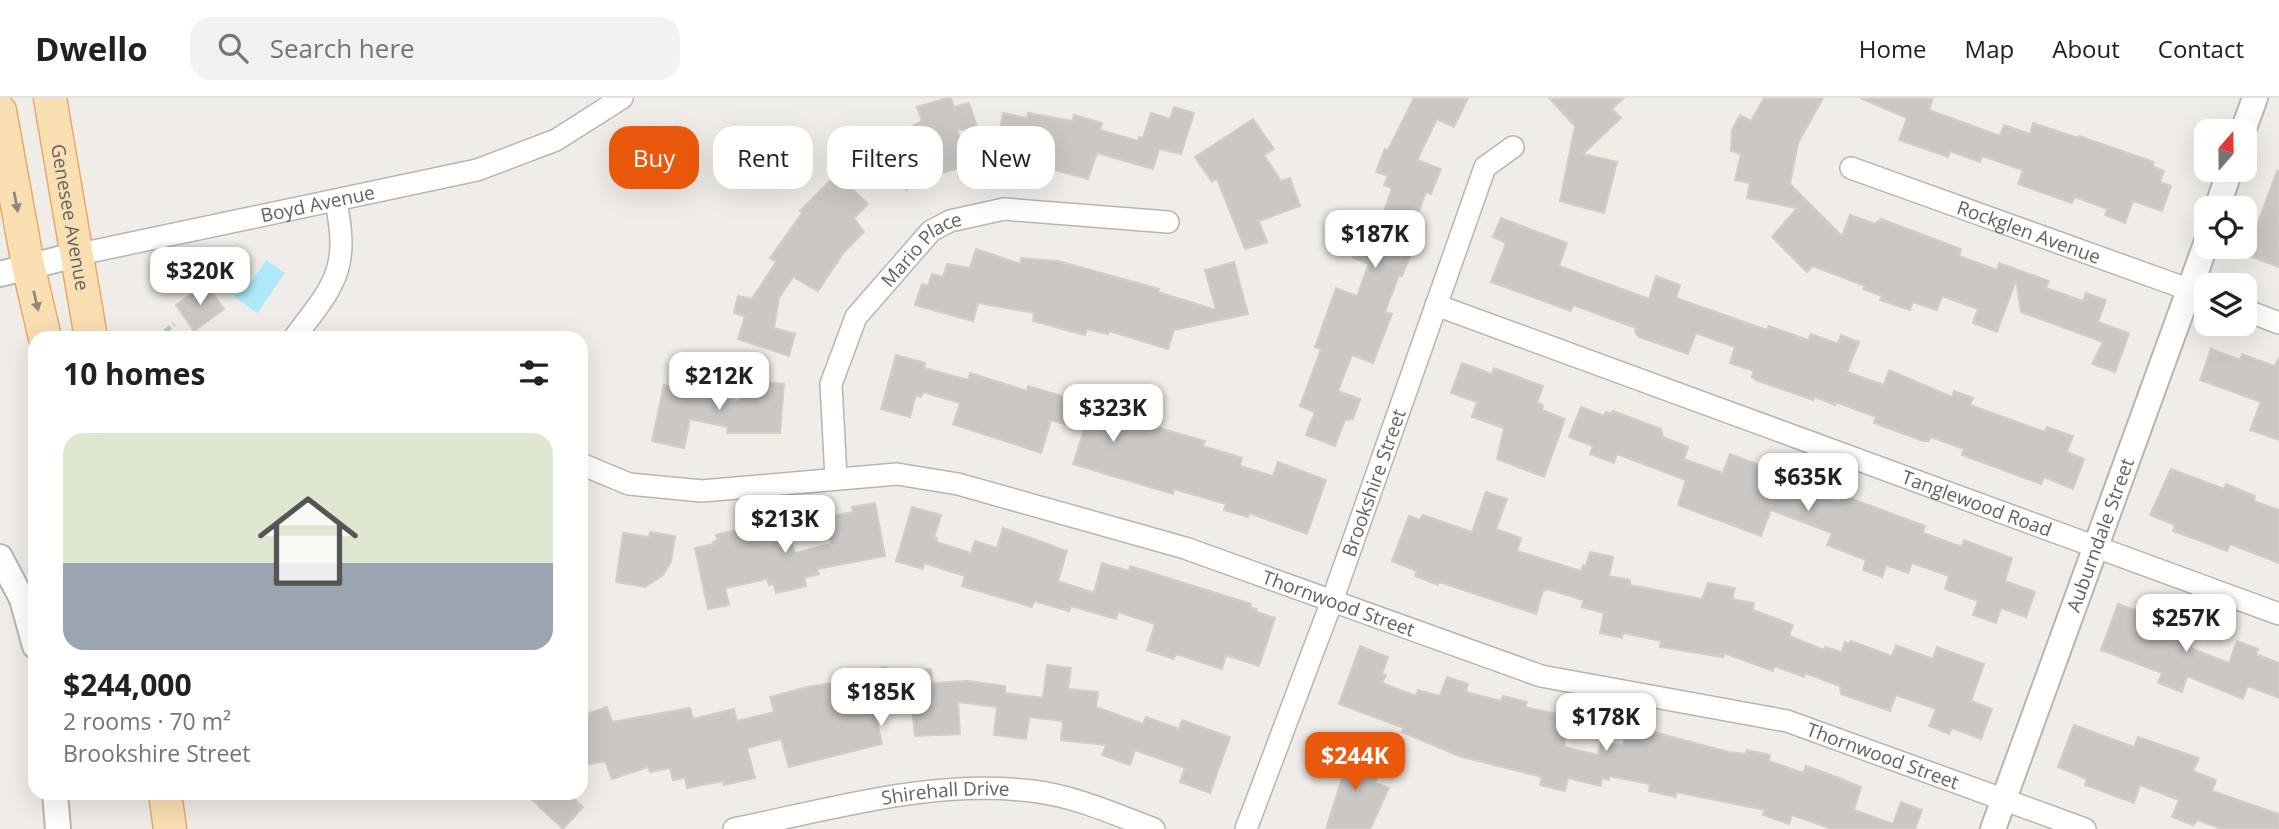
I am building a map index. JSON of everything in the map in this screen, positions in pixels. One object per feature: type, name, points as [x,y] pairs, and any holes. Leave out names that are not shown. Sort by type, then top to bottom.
[{"type":"main road","name":"Genesee Avenue","points":[[50,98],[90,331]]},
{"type":"main road","points":[[0,111],[14,270],[42,331]]},
{"type":"main road","points":[[166,800],[170,829]]},
{"type":"street","name":"Boyd Avenue","points":[[14,270],[477,170],[556,140],[622,98]]},
{"type":"street","points":[[2247,119],[2255,98]]},
{"type":"street","name":"Brookshire Street","points":[[1246,829],[1332,601],[1485,167],[1513,147]]},
{"type":"street","name":"Rockglen Avenue","points":[[1851,167],[2194,292]]},
{"type":"street","points":[[299,331],[334,284],[343,238],[336,202]]},
{"type":"street","name":"Mario Place","points":[[836,478],[831,384],[856,317],[931,231],[950,221],[1004,209],[1168,222]]},
{"type":"street","name":"Auburndale Street","points":[[1993,829],[2096,547],[2194,303]]},
{"type":"street","name":"Tanglewood Road","points":[[1436,305],[2279,614]]},
{"type":"street","points":[[2257,315],[2279,323]]},
{"type":"street","name":"Thornwood Street","points":[[588,467],[629,484],[702,491],[897,474],[958,484],[1185,548],[1541,676],[1787,721],[2085,829]]},
{"type":"street","points":[[0,557],[22,599],[28,621]]},
{"type":"street","name":"Shirehall Drive","points":[[734,829],[889,797],[980,787],[1034,791],[1084,802],[1154,829]]},
{"type":"street","points":[[56,800],[58,829]]},
{"type":"path","points":[[166,331],[174,324]]},
{"type":"water","points":[[266,260],[285,273],[257,313],[234,297],[241,286],[246,289]]},
{"type":"building","points":[[947,98],[951,98],[954,107],[969,103],[977,126],[957,126],[957,168],[943,173],[943,126],[913,126],[922,121],[917,107]]},
{"type":"building","points":[[1414,98],[1468,98],[1454,127],[1437,119],[1417,160],[1441,169],[1431,194],[1426,192],[1404,253],[1410,256],[1402,276],[1399,275],[1385,312],[1392,314],[1373,363],[1352,355],[1338,391],[1360,399],[1353,419],[1345,420],[1335,446],[1306,435],[1315,412],[1300,406],[1321,349],[1315,347],[1336,288],[1357,296],[1369,264],[1353,258],[1362,235],[1374,240],[1392,188],[1384,185],[1388,176],[1376,172],[1385,149],[1388,150]]},
{"type":"building","points":[[1549,98],[1624,98],[1612,109],[1621,118],[1583,154],[1617,162],[1604,213],[1560,201],[1575,126]]},
{"type":"building","points":[[1764,98],[1823,98],[1798,143],[1790,184],[1842,236],[1850,215],[1875,224],[1881,219],[1961,249],[1959,256],[1997,270],[1999,263],[2049,281],[2046,288],[2083,301],[2086,293],[2106,300],[2098,322],[2129,333],[2115,372],[2092,364],[2103,342],[2021,312],[2016,280],[1997,332],[1973,323],[1978,309],[1942,296],[1937,310],[1913,302],[1910,310],[1880,300],[1882,296],[1863,289],[1865,286],[1813,266],[1807,272],[1772,237],[1797,208],[1747,198],[1750,183],[1735,180],[1741,154],[1731,151],[1732,130],[1740,115],[1751,121]]},
{"type":"building","points":[[1860,98],[1933,98],[1929,110],[2000,136],[2004,125],[2030,134],[2033,123],[2078,138],[2079,136],[2154,162],[2152,166],[2164,171],[2160,182],[2171,186],[2162,211],[2133,201],[2125,223],[2105,215],[2107,209],[2075,197],[2072,203],[2018,184],[2023,170],[1982,156],[1980,162],[1950,151],[1948,157],[1899,140],[1907,118]]},
{"type":"building","points":[[1174,107],[1194,113],[1181,154],[1159,149],[1153,169],[1097,153],[1088,179],[1055,170],[1055,126],[1001,126],[1003,113],[1027,118],[1028,113],[1073,121],[1074,115],[1102,123],[1100,130],[1138,141],[1139,137],[1143,138],[1151,113],[1170,119]]},
{"type":"building","points":[[1253,119],[1274,149],[1264,155],[1281,181],[1290,178],[1300,206],[1259,221],[1267,242],[1245,249],[1217,179],[1212,182],[1195,157]]},
{"type":"building","points":[[2279,171],[2279,267],[2257,259],[2257,225]]},
{"type":"building","points":[[827,184],[827,189],[852,189],[868,204],[854,218],[864,232],[844,252],[818,291],[793,277],[779,298],[774,328],[795,334],[789,356],[738,339],[745,316],[734,313],[738,296],[752,299],[776,262],[770,258],[802,213],[800,211]]},
{"type":"building","points":[[1501,218],[1567,243],[1559,266],[1649,299],[1656,276],[1680,285],[1676,298],[1767,330],[1769,326],[1808,340],[1811,334],[1838,344],[1841,335],[1859,342],[1847,372],[1884,385],[1889,370],[1952,397],[1954,391],[1973,398],[1970,405],[2045,432],[2047,427],[2073,436],[2067,452],[2084,459],[2073,489],[2044,477],[2041,484],[1962,455],[1964,449],[1931,437],[1929,441],[1923,441],[1874,423],[1876,417],[1836,402],[1835,405],[1815,397],[1813,400],[1756,380],[1752,377],[1754,371],[1730,363],[1735,347],[1696,333],[1688,354],[1639,337],[1635,332],[1636,328],[1573,305],[1571,311],[1491,282],[1506,243],[1493,237]]},
{"type":"building","points":[[976,249],[1021,264],[1021,258],[1058,261],[1159,289],[1158,292],[1216,310],[1205,270],[1234,262],[1248,314],[1174,330],[1168,349],[1109,331],[1108,334],[1087,329],[1085,335],[1033,321],[1034,313],[978,303],[973,321],[915,305],[922,284],[928,286],[932,274],[943,277],[947,264],[970,268]]},
{"type":"building","points":[[206,284],[224,309],[194,331],[176,305]]},
{"type":"building","points":[[2211,349],[2240,360],[2242,354],[2274,366],[2279,358],[2279,440],[2250,430],[2261,402],[2200,380]]},
{"type":"building","points":[[896,355],[925,363],[924,368],[968,380],[970,373],[1027,391],[1028,386],[1078,401],[1076,408],[1116,420],[1119,414],[1129,417],[1145,407],[1141,423],[1205,441],[1203,446],[1242,458],[1240,466],[1273,476],[1278,462],[1326,480],[1307,534],[1249,513],[1248,517],[1224,510],[1226,504],[1174,489],[1173,494],[1073,464],[1084,430],[1051,420],[1041,453],[953,424],[960,403],[923,392],[921,397],[916,395],[910,417],[881,409]]},
{"type":"building","points":[[1462,363],[1492,374],[1494,368],[1543,386],[1537,403],[1543,405],[1542,410],[1565,419],[1544,477],[1497,459],[1504,428],[1472,417],[1477,402],[1451,393]]},
{"type":"building","points":[[742,380],[784,384],[780,433],[727,433],[728,427],[690,419],[684,448],[652,441],[664,385],[740,402]]},
{"type":"building","points":[[1581,407],[1604,416],[1606,412],[1611,414],[1613,411],[1661,429],[1663,437],[1688,447],[1684,459],[1723,473],[1730,454],[1783,474],[1781,480],[1806,490],[1839,502],[1841,498],[1847,497],[1925,526],[1923,533],[1962,547],[1964,540],[2012,558],[2005,581],[2035,592],[2026,617],[2001,608],[1996,623],[1973,615],[1978,601],[1945,589],[1949,576],[1912,563],[1908,573],[1886,565],[1882,577],[1863,570],[1866,560],[1827,545],[1832,533],[1771,510],[1761,536],[1678,505],[1686,480],[1617,454],[1614,463],[1590,454],[1593,446],[1569,437]]},
{"type":"building","points":[[2171,469],[2224,489],[2226,484],[2255,496],[2254,501],[2279,510],[2279,563],[2230,544],[2227,551],[2173,531],[2175,525],[2150,515]]},
{"type":"building","points":[[1486,492],[1507,499],[1496,529],[1521,538],[1517,551],[1581,571],[1583,565],[1586,566],[1590,552],[1613,557],[1609,576],[1630,580],[1630,585],[1702,599],[1708,583],[1735,588],[1732,599],[1754,603],[1753,610],[1793,625],[1789,636],[1824,650],[1825,647],[1842,652],[1845,642],[1850,644],[1851,641],[1892,656],[1896,645],[1933,659],[1937,647],[1984,664],[1971,701],[1992,709],[1981,739],[1952,728],[1949,734],[1929,726],[1936,709],[1896,695],[1890,711],[1841,694],[1840,686],[1805,673],[1804,677],[1774,666],[1773,671],[1724,653],[1723,657],[1660,647],[1661,641],[1623,633],[1622,638],[1600,633],[1604,613],[1582,607],[1583,600],[1547,589],[1543,591],[1536,614],[1439,582],[1438,585],[1415,576],[1417,571],[1392,561],[1409,516],[1420,520],[1423,515],[1472,532]]},
{"type":"building","points":[[875,503],[885,556],[817,569],[819,574],[804,578],[806,586],[776,593],[774,584],[769,585],[767,579],[725,588],[729,605],[708,609],[695,548],[714,544],[713,542],[718,540],[716,535],[737,530],[738,534],[785,523],[795,553],[831,544],[826,517],[853,512],[852,507]]},
{"type":"building","points":[[912,507],[941,515],[934,538],[937,538],[936,542],[971,553],[975,541],[997,548],[1003,528],[1067,551],[1058,581],[1094,593],[1102,563],[1129,571],[1130,566],[1251,604],[1250,607],[1257,609],[1256,612],[1275,618],[1259,666],[1226,655],[1222,669],[1176,654],[1174,659],[1147,650],[1155,624],[1118,612],[1116,619],[1071,606],[1069,611],[1034,601],[1032,607],[962,586],[965,576],[924,563],[923,569],[896,561]]},
{"type":"building","points":[[650,532],[675,536],[671,562],[663,575],[645,587],[616,582],[623,533],[649,537]]},
{"type":"building","points":[[2118,604],[2143,613],[2144,609],[2150,609],[2198,627],[2190,648],[2229,663],[2237,641],[2258,649],[2256,654],[2279,663],[2279,698],[2248,686],[2243,699],[2187,676],[2182,692],[2158,683],[2162,673],[2101,650]]},
{"type":"building","points":[[1360,646],[1388,657],[1382,683],[1416,696],[1418,690],[1440,696],[1447,677],[1468,684],[1466,692],[1501,701],[1503,696],[1527,702],[1525,707],[1567,716],[1564,747],[1598,755],[1601,743],[1623,745],[1627,725],[1729,752],[1746,754],[1747,750],[1770,755],[1769,761],[1803,773],[1806,766],[1834,776],[1861,787],[1854,810],[1893,824],[1901,802],[1922,810],[1915,829],[1832,829],[1792,815],[1789,824],[1763,815],[1765,810],[1676,792],[1676,797],[1649,791],[1650,784],[1609,776],[1609,780],[1602,778],[1601,786],[1568,778],[1565,791],[1540,785],[1542,777],[1459,756],[1402,732],[1404,728],[1339,704]]},
{"type":"building","points":[[1047,665],[1071,668],[1068,689],[1098,692],[1096,707],[1143,724],[1146,717],[1179,729],[1182,720],[1230,737],[1210,793],[1180,782],[1185,768],[1135,750],[1130,765],[1102,755],[1106,745],[1061,740],[1063,721],[1029,717],[1026,739],[994,735],[997,707],[958,702],[960,734],[915,736],[912,706],[888,711],[872,697],[882,744],[789,767],[781,739],[747,748],[755,778],[724,785],[723,781],[687,788],[685,778],[673,780],[670,768],[650,772],[648,767],[612,779],[605,761],[588,765],[588,714],[607,707],[612,722],[690,708],[693,719],[734,709],[737,721],[774,712],[770,697],[807,687],[853,680],[848,675],[886,667],[887,672],[931,669],[932,683],[968,681],[1005,686],[1005,693],[1043,698]]},
{"type":"building","points":[[2074,725],[2134,747],[2138,737],[2199,758],[2193,771],[2216,780],[2212,791],[2279,814],[2279,829],[2221,829],[2198,820],[2193,825],[2172,817],[2179,800],[2140,785],[2134,803],[2085,785],[2087,779],[2058,767]]},
{"type":"building","points":[[1333,745],[1381,767],[1375,783],[1389,788],[1370,829],[1326,829],[1344,772],[1325,765]]},
{"type":"building","points":[[532,800],[576,800],[583,807],[563,829]]}]
